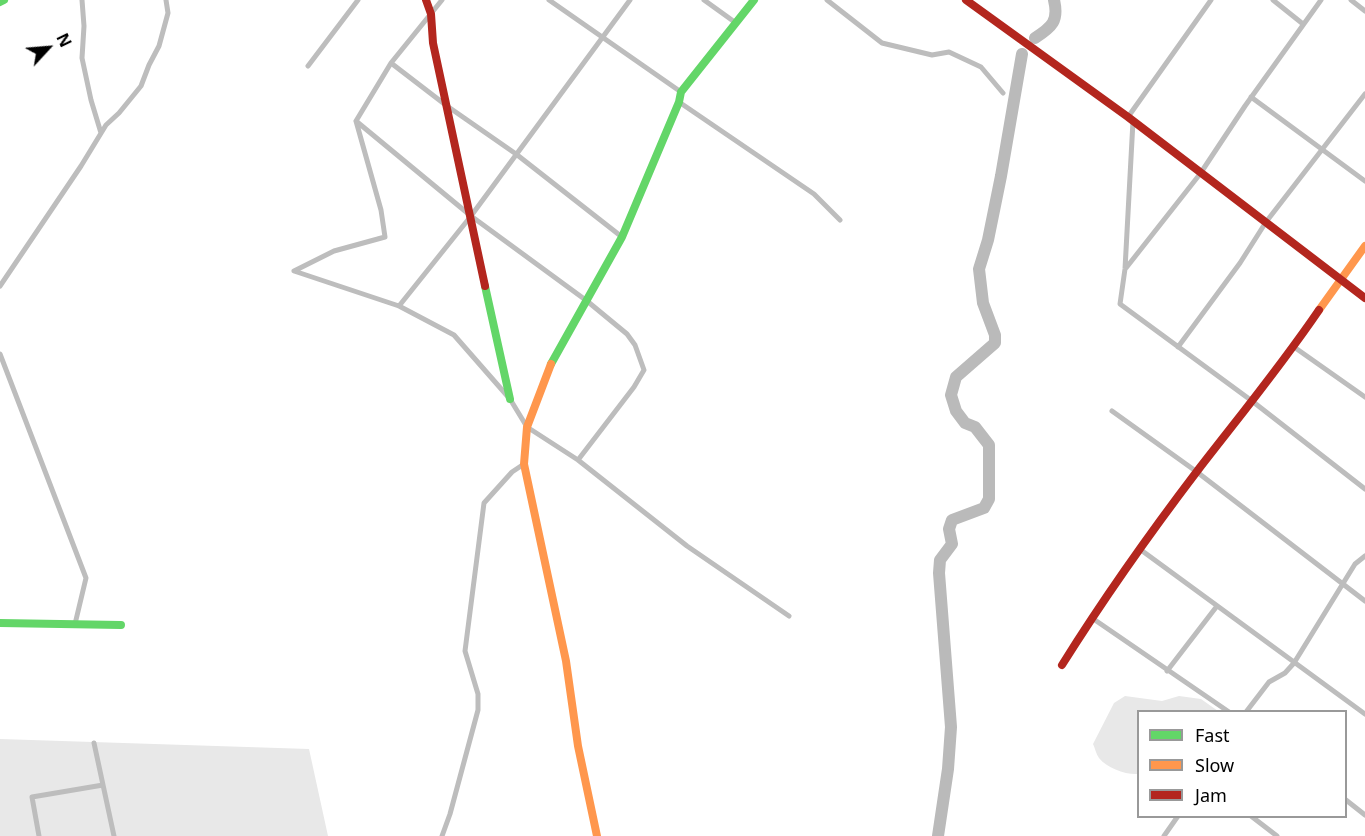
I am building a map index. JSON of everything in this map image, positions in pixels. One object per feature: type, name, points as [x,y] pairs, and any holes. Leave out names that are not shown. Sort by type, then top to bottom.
[{"type":"street","points":[[82,0],[84,26],[82,58],[101,133]]},
{"type":"street","points":[[0,286],[106,125],[120,113],[141,86],[159,46],[168,13],[166,0]]},
{"type":"street","points":[[308,66],[358,0]]},
{"type":"street","points":[[426,0],[431,14],[433,43],[510,399]]},
{"type":"street","points":[[442,0],[391,63],[356,121],[381,210],[385,237],[334,251],[294,271],[399,306],[454,335],[510,399],[527,427],[578,460],[687,546],[789,616]]},
{"type":"street","points":[[549,0],[681,92]]},
{"type":"street","points":[[399,306],[471,216],[630,0]]},
{"type":"street","points":[[704,0],[736,23]]},
{"type":"street","points":[[597,836],[578,746],[566,661],[524,464],[527,427],[548,370],[622,237],[679,102],[681,92],[754,0]]},
{"type":"street","points":[[827,0],[882,43],[932,55],[949,52],[981,67],[1003,93]]},
{"type":"street","points":[[966,0],[1130,119],[1365,298]]},
{"type":"street","points":[[1211,0],[1130,119],[1125,269],[1120,304],[1252,401],[1365,489]]},
{"type":"street","points":[[1272,0],[1303,24]]},
{"type":"street","points":[[1125,269],[1200,174],[1251,97],[1321,0]]},
{"type":"street","points":[[1351,0],[1365,11]]},
{"type":"street","points":[[391,63],[447,106],[516,154],[622,237]]},
{"type":"street","points":[[1178,347],[1240,263],[1266,222],[1365,94]]},
{"type":"street","points":[[1251,97],[1365,181]]},
{"type":"street","points":[[679,102],[814,194],[840,220]]},
{"type":"street","points":[[356,121],[471,216],[586,301],[627,334],[635,345],[644,370],[634,387],[578,460]]},
{"type":"street","points":[[1062,665],[1092,618],[1197,472],[1294,347],[1365,246]]},
{"type":"street","points":[[1294,347],[1365,397]]},
{"type":"street","points":[[0,354],[86,578],[75,624]]},
{"type":"street","points":[[1112,411],[1197,472],[1365,601]]},
{"type":"street","points":[[442,836],[478,710],[478,694],[465,651],[484,503],[512,472],[524,464]]},
{"type":"street","points":[[1141,550],[1365,714]]},
{"type":"street","points":[[1247,710],[1269,682],[1285,673],[1294,663],[1355,564],[1365,556]]},
{"type":"street","points":[[1167,670],[1217,606]]},
{"type":"street","points":[[1092,618],[1227,710]]},
{"type":"street","points":[[0,623],[121,625]]},
{"type":"street","points":[[94,743],[114,836]]},
{"type":"street","points":[[39,836],[32,797],[103,785]]},
{"type":"street","points":[[1347,801],[1365,814]]},
{"type":"street","points":[[1164,836],[1177,818]]},
{"type":"street","points":[[1254,818],[1277,836]]},
{"type":"shaded area","points":[[1125,696],[1162,701],[1179,696],[1201,699],[1217,710],[1137,710],[1137,774],[1117,770],[1102,762],[1093,744],[1114,703]]},
{"type":"shaded area","points":[[0,739],[309,749],[328,836],[0,836]]},
{"type":"waterway","points":[[1035,38],[1053,23],[1056,13],[1054,0]]},
{"type":"waterway","points":[[938,836],[948,769],[951,727],[939,573],[940,560],[952,544],[949,529],[952,520],[984,508],[989,499],[989,445],[975,427],[965,423],[956,411],[951,395],[956,377],[995,343],[995,335],[983,303],[979,269],[988,240],[1001,176],[1022,54]]},
{"type":"traffic: fast","points":[[0,2],[4,0]]},
{"type":"traffic: fast","points":[[551,364],[622,237],[679,102],[681,92],[754,0]]},
{"type":"traffic: fast","points":[[485,286],[510,399]]},
{"type":"traffic: fast","points":[[0,623],[121,625]]},
{"type":"traffic: slow","points":[[1319,310],[1365,246]]},
{"type":"traffic: slow","points":[[551,364],[527,427],[524,464],[566,661],[578,746],[597,836]]},
{"type":"traffic: jam","points":[[426,0],[431,14],[433,43],[485,286]]},
{"type":"traffic: jam","points":[[966,0],[1128,117],[1365,298]]},
{"type":"traffic: jam","points":[[1062,665],[1145,542],[1319,310]]}]
